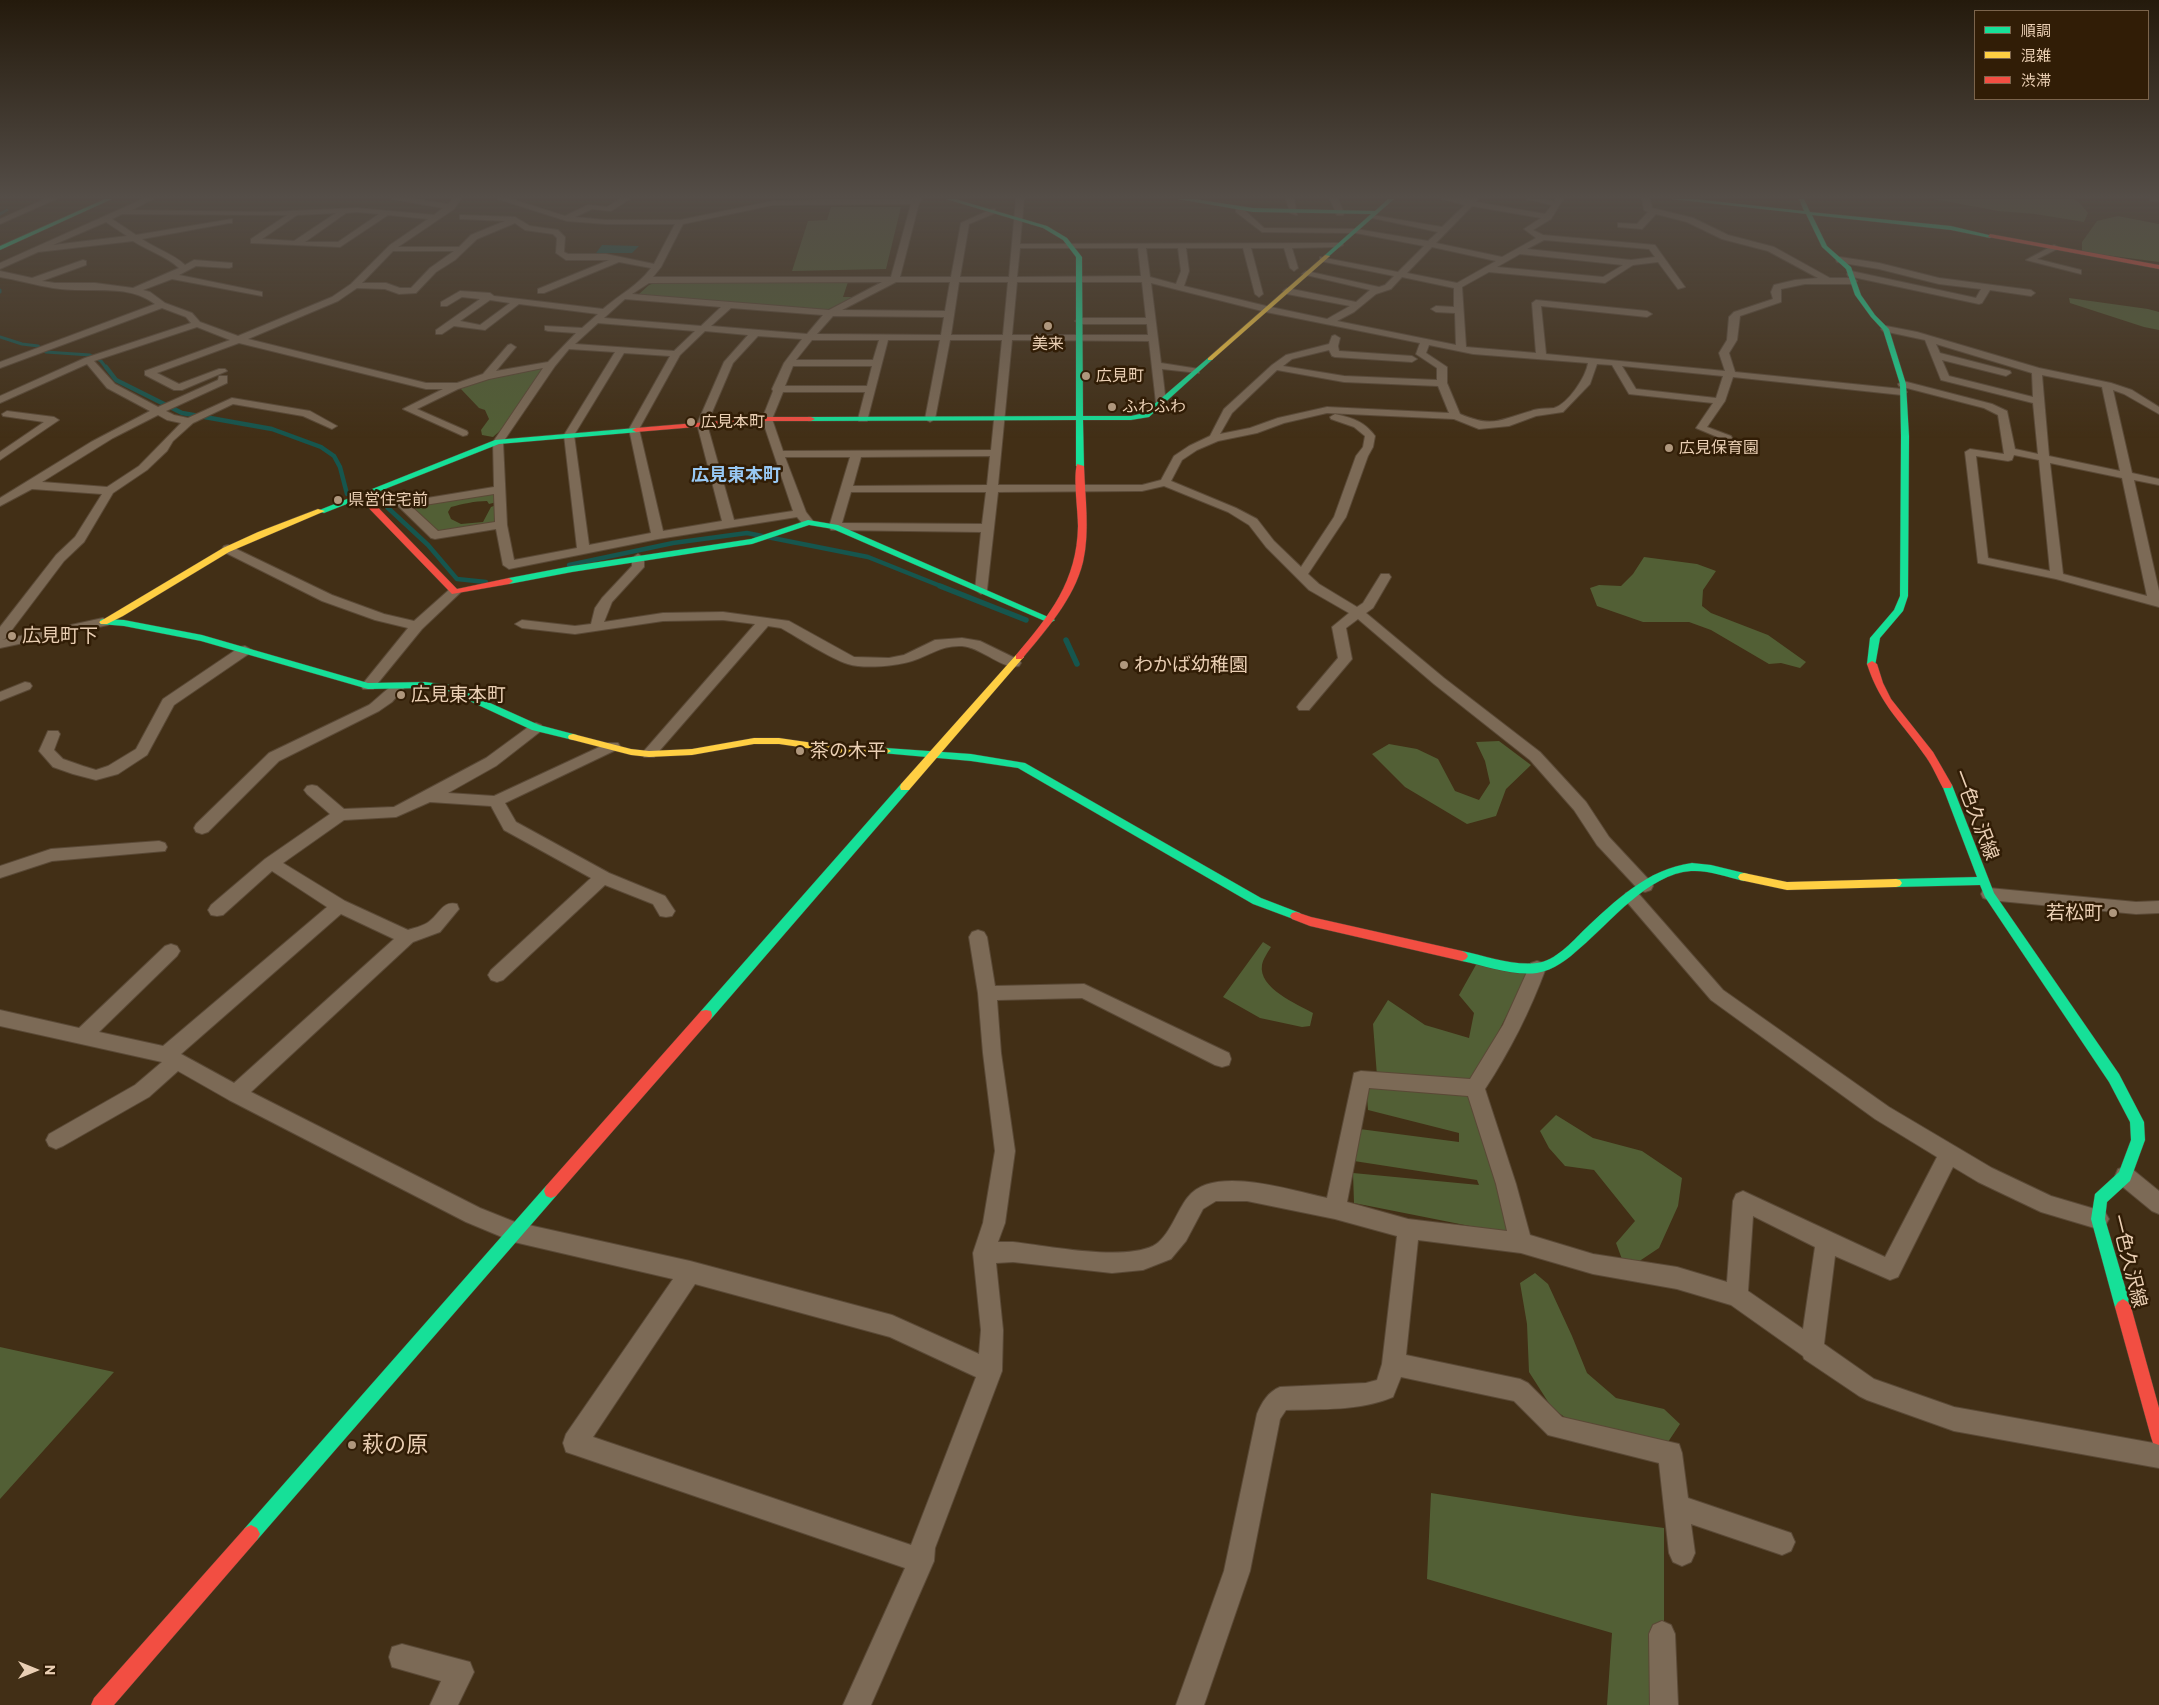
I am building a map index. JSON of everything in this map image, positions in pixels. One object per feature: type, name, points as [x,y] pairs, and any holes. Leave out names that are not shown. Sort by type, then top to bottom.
[{"type":"main road","points":[[101,1705],[1050,620],[1061,603],[1075,574],[1081,548],[1080,279]]},
{"type":"main road","points":[[103,622],[135,607],[228,549],[498,442],[767,419],[1131,418],[1146,415],[1301,279]]},
{"type":"main road","name":"一色久沢線","points":[[1852,279],[1858,295],[1873,316],[1886,328],[1902,388],[1905,436],[1904,596],[1901,608],[1873,641],[1874,670],[1880,694],[1896,716],[1926,750],[1944,777],[1986,888],[2114,1078],[2137,1122],[2138,1140],[2126,1176],[2100,1199],[2098,1219],[2159,1437]]},
{"type":"main road","points":[[362,495],[455,592],[638,558],[699,555],[752,541],[804,517],[835,527],[1050,620]]},
{"type":"main road","points":[[103,622],[124,623],[202,638],[368,686],[398,687],[425,685],[450,688],[536,728],[649,754],[692,752],[754,741],[779,741],[841,750],[934,753],[990,759],[1020,765],[1257,901],[1310,921],[1460,956],[1537,968],[1564,956],[1639,891],[1665,873],[1688,867],[1718,871],[1764,884],[1787,886],[1986,888]]},
{"type":"street","points":[[21,279],[55,286],[95,286],[147,294],[162,305],[189,315],[197,324],[239,340],[411,383],[426,386],[458,386]]},
{"type":"street","points":[[32,281],[39,279]]},
{"type":"street","points":[[134,291],[165,279]]},
{"type":"street","points":[[184,279],[259,294]]},
{"type":"street","points":[[218,361],[149,373],[178,388],[218,361],[239,340],[335,299],[357,285],[363,279]]},
{"type":"street","points":[[357,285],[386,286],[399,291],[413,291],[425,279]]},
{"type":"street","points":[[541,291],[571,279]]},
{"type":"street","points":[[930,419],[947,338],[948,314],[955,279]]},
{"type":"street","points":[[981,590],[1000,419],[1012,279]]},
{"type":"street","points":[[895,280],[830,313],[789,364],[778,389],[767,419],[804,517],[729,524],[658,535],[508,565],[500,525],[498,442],[551,364],[567,346],[623,296],[647,280],[1146,279],[1266,309],[1461,349],[1902,388],[1988,406],[2003,414],[2010,451],[2008,458],[1970,452],[1982,560],[2057,576],[2157,603],[2108,385]]},
{"type":"street","points":[[1146,279],[1161,403]]},
{"type":"street","points":[[1179,288],[1182,279]]},
{"type":"street","points":[[1255,279],[1259,294]]},
{"type":"street","points":[[1327,279],[1381,290]]},
{"type":"street","points":[[1328,322],[1358,306],[1373,292],[1388,287],[1396,279]]},
{"type":"street","points":[[1422,279],[1458,286],[1471,279]]},
{"type":"street","points":[[1591,279],[1607,279]]},
{"type":"street","points":[[1675,279],[1682,287]]},
{"type":"street","points":[[1825,279],[1829,281]]},
{"type":"street","points":[[1728,438],[1701,428],[1720,401],[1730,373],[1724,353],[1732,340],[1734,317],[1737,314],[1778,300],[1775,292],[1776,287],[1811,281],[1848,279]]},
{"type":"street","points":[[1856,279],[1980,301],[1986,287]]},
{"type":"street","points":[[1929,279],[2031,293]]},
{"type":"street","points":[[1458,286],[1461,349]]},
{"type":"street","points":[[1287,291],[1358,306]]},
{"type":"street","points":[[444,304],[460,294],[490,296],[558,307],[606,312]]},
{"type":"street","points":[[439,332],[453,324],[490,296]]},
{"type":"street","points":[[623,296],[830,313],[948,314]]},
{"type":"street","points":[[453,324],[482,328],[519,300]]},
{"type":"street","points":[[1541,355],[1536,303],[1647,314]]},
{"type":"street","points":[[0,365],[162,305]]},
{"type":"street","points":[[658,535],[634,429],[676,354],[728,305]]},
{"type":"street","points":[[1436,309],[1458,310]]},
{"type":"street","points":[[597,320],[809,337],[1153,338]]},
{"type":"street","points":[[1080,322],[1151,321]]},
{"type":"street","points":[[0,400],[89,359],[197,324]]},
{"type":"street","points":[[1339,324],[1333,346],[1335,354],[1412,359]]},
{"type":"street","points":[[548,328],[583,332]]},
{"type":"street","points":[[1886,328],[1929,339],[2037,376]]},
{"type":"street","points":[[729,524],[702,424],[729,362],[755,333]]},
{"type":"street","points":[[862,419],[884,338]]},
{"type":"street","points":[[1929,339],[1945,378],[2038,401]]},
{"type":"street","points":[[1425,343],[1421,354],[1442,367],[1442,383],[1456,416]]},
{"type":"street","points":[[567,346],[676,354]]},
{"type":"street","points":[[1215,438],[1215,434],[1228,411],[1275,367],[1289,357],[1333,346]]},
{"type":"street","points":[[487,376],[511,347]]},
{"type":"street","points":[[582,550],[569,435],[621,350]]},
{"type":"street","points":[[1936,355],[2037,376],[2108,385],[2128,392],[2159,411]]},
{"type":"street","points":[[89,359],[111,386],[171,418],[189,421]]},
{"type":"street","points":[[1165,482],[1178,458],[1193,448],[1215,438],[1253,431],[1282,420],[1319,412],[1339,410],[1456,416],[1479,426],[1509,423],[1534,413],[1559,410],[1585,384],[1592,372],[1593,360]]},
{"type":"street","points":[[0,503],[108,437],[158,410],[173,405],[223,381],[218,361]]},
{"type":"street","points":[[1615,362],[1633,392],[1720,401]]},
{"type":"street","points":[[789,364],[877,363]]},
{"type":"street","points":[[463,434],[408,409],[458,386],[487,376],[551,364]]},
{"type":"street","points":[[1156,365],[1196,371]]},
{"type":"street","points":[[1275,367],[1344,379],[1442,383]]},
{"type":"street","points":[[2037,376],[2057,576]]},
{"type":"street","points":[[778,389],[870,389]]},
{"type":"street","points":[[0,636],[60,558],[80,539],[109,492],[143,468],[164,450],[168,439],[189,421],[232,400],[306,413],[332,426]]},
{"type":"street","points":[[1302,574],[1340,517],[1362,456],[1368,447],[1370,436],[1361,424],[1354,420],[1319,412]]},
{"type":"street","points":[[0,457],[54,420],[2,415]]},
{"type":"street","points":[[2010,451],[2159,482]]},
{"type":"street","points":[[779,454],[996,453]]},
{"type":"street","points":[[856,454],[835,527],[989,528]]},
{"type":"street","points":[[846,489],[1142,488],[1165,482],[1232,510],[1253,522],[1270,544],[1314,586],[1357,612],[1439,681],[1535,756],[1580,806],[1639,891],[1718,995],[1882,1113],[1948,1155],[2048,1206],[2098,1219]]},
{"type":"street","points":[[30,485],[109,492]]},
{"type":"street","points":[[498,490],[403,504],[435,535],[500,525]]},
{"type":"street","points":[[228,549],[326,598],[380,617],[417,626]]},
{"type":"street","points":[[597,626],[598,614],[604,601],[638,567],[638,558]]},
{"type":"street","points":[[1304,707],[1345,659],[1339,627],[1368,605],[1385,577]]},
{"type":"street","points":[[368,686],[417,626],[455,592]]},
{"type":"street","points":[[522,624],[575,630],[663,617],[723,616],[763,623],[784,624],[851,661],[889,662],[908,658],[940,643],[962,642],[975,644],[1014,663]]},
{"type":"street","points":[[0,644],[103,622]]},
{"type":"street","points":[[649,754],[763,623]]},
{"type":"street","points":[[53,734],[46,752],[58,763],[96,775],[113,770],[142,752],[168,702],[245,650]]},
{"type":"street","points":[[0,697],[25,686]]},
{"type":"street","points":[[202,828],[274,757],[374,708],[387,699],[398,687]]},
{"type":"street","points":[[217,910],[271,863],[340,815],[396,812],[428,798],[491,762],[536,728]]},
{"type":"street","points":[[428,798],[496,801],[612,746]]},
{"type":"street","points":[[312,790],[340,815]]},
{"type":"street","points":[[496,801],[510,826],[603,877],[659,900],[666,912]]},
{"type":"street","points":[[0,872],[51,855],[159,847]]},
{"type":"street","points":[[271,863],[339,906],[407,936]]},
{"type":"street","points":[[497,975],[603,877]]},
{"type":"street","points":[[1986,888],[2136,908],[2159,907]]},
{"type":"street","points":[[56,1140],[142,1091],[171,1058],[339,906]]},
{"type":"street","points":[[236,1094],[407,936],[434,927],[451,909]]},
{"type":"street","points":[[857,1705],[921,1561],[922,1548],[990,1371],[992,1330],[984,1253],[994,1223],[1005,1151],[992,1053],[987,993],[978,937]]},
{"type":"street","points":[[83,1036],[172,950]]},
{"type":"street","points":[[1475,1088],[1486,1072],[1524,1001],[1537,968]]},
{"type":"street","points":[[987,993],[1084,991],[1222,1059]]},
{"type":"street","points":[[0,1018],[171,1058],[236,1094],[473,1215],[514,1232],[690,1272],[897,1327],[990,1371]]},
{"type":"street","points":[[1335,1209],[1361,1079],[1475,1088]]},
{"type":"street","points":[[1475,1088],[1506,1184],[1521,1243]]},
{"type":"street","points":[[1737,1296],[1743,1201],[1826,1242],[1890,1270],[1948,1155]]},
{"type":"street","points":[[2126,1176],[2159,1204]]},
{"type":"street","points":[[984,1253],[1013,1252],[1112,1263],[1143,1260],[1163,1252],[1178,1234],[1196,1202],[1213,1191],[1247,1191],[1335,1209],[1408,1229],[1521,1243],[1592,1264],[1677,1278],[1737,1296],[1812,1351],[1867,1388],[1954,1419],[2159,1456]]},
{"type":"street","points":[[1190,1705],[1238,1571],[1268,1414],[1280,1399],[1366,1395],[1385,1388],[1394,1364],[1408,1229]]},
{"type":"street","points":[[1812,1351],[1826,1242]]},
{"type":"street","points":[[690,1272],[575,1443],[921,1561]]},
{"type":"street","points":[[1394,1364],[1520,1391],[1556,1427],[1670,1453],[1682,1553]]},
{"type":"street","points":[[1676,1507],[1782,1542]]},
{"type":"street","points":[[1662,1634],[1664,1705]]},
{"type":"street","points":[[402,1656],[460,1672],[444,1705]]},
{"type":"green space","points":[[657,282],[848,282],[843,297],[854,297],[825,311],[642,296],[639,294],[649,285]]},
{"type":"green space","points":[[2069,298],[2159,312],[2159,330],[2070,303]]},
{"type":"green space","points":[[546,366],[502,429],[493,437],[482,435],[481,430],[489,419],[485,410],[479,408],[460,388],[473,382]]},
{"type":"green space","points":[[496,492],[497,502],[489,504],[487,501],[482,501],[464,504],[451,507],[448,512],[451,519],[461,524],[483,522],[491,507],[496,505],[499,524],[438,533],[408,506]]},
{"type":"green space","points":[[1644,557],[1697,564],[1716,571],[1703,590],[1702,606],[1711,613],[1768,635],[1806,662],[1800,668],[1781,663],[1769,664],[1711,630],[1689,622],[1643,622],[1597,606],[1590,588],[1599,585],[1621,586],[1633,574]]},
{"type":"green space","points":[[1499,741],[1531,765],[1506,789],[1496,816],[1467,824],[1405,787],[1372,754],[1389,744],[1417,749],[1438,759],[1455,791],[1479,800],[1490,783],[1485,761],[1476,742]]},
{"type":"green space","points":[[1263,942],[1271,947],[1262,965],[1262,973],[1266,981],[1280,994],[1313,1013],[1310,1026],[1302,1027],[1260,1018],[1223,997]]},
{"type":"green space","points":[[1477,963],[1529,971],[1470,1088],[1510,1234],[1354,1203],[1353,1173],[1479,1185],[1477,1180],[1354,1161],[1352,1128],[1459,1142],[1459,1133],[1368,1110],[1366,1085],[1377,1076],[1373,1024],[1388,1000],[1425,1025],[1469,1038],[1474,1013],[1459,995]]},
{"type":"green space","points":[[1556,1115],[1593,1138],[1642,1151],[1682,1178],[1678,1206],[1659,1248],[1626,1270],[1616,1243],[1635,1221],[1594,1170],[1565,1166],[1549,1148],[1540,1131]]},
{"type":"green space","points":[[1535,1273],[1548,1284],[1587,1373],[1616,1398],[1664,1409],[1680,1424],[1668,1442],[1588,1434],[1552,1408],[1529,1372],[1527,1324],[1520,1283]]},
{"type":"green space","points":[[0,1347],[114,1372],[0,1499]]},
{"type":"green space","points":[[1431,1493],[1664,1528],[1664,1705],[1607,1705],[1612,1633],[1427,1579]]},
{"type":"waterway","points":[[0,337],[22,344],[38,346],[46,352],[90,355],[101,361],[107,369]]},
{"type":"waterway","points":[[106,367],[116,380],[182,413],[272,429],[321,447],[334,456],[340,467],[347,494],[356,494]]},
{"type":"waterway","points":[[371,493],[377,493],[387,507],[428,545],[457,579],[486,582]]},
{"type":"waterway","points":[[569,565],[673,543],[747,533],[868,557],[943,587]]},
{"type":"waterway","points":[[940,586],[1026,620]]},
{"type":"waterway","points":[[1066,640],[1077,664]]},
{"type":"traffic: fast","points":[[1079,279],[1080,466]]},
{"type":"traffic: fast","points":[[1853,279],[1858,295],[1873,316],[1886,329],[1903,384],[1905,436],[1904,596],[1898,611],[1875,638],[1872,664]]},
{"type":"traffic: fast","points":[[811,419],[1131,418],[1146,415],[1210,359]]},
{"type":"traffic: fast","points":[[321,511],[498,442],[636,430]]},
{"type":"traffic: fast","points":[[509,581],[572,569],[752,541],[808,522],[835,527],[1050,620]]},
{"type":"traffic: fast","points":[[103,622],[124,623],[202,638],[368,686],[425,685],[450,688],[536,728],[573,737]]},
{"type":"traffic: fast","points":[[886,751],[954,755],[1021,765],[1257,901],[1296,916]]},
{"type":"traffic: fast","points":[[1947,785],[1989,894],[2114,1078],[2137,1122],[2138,1140],[2125,1176],[2100,1199],[2098,1219],[2123,1307]]},
{"type":"traffic: fast","points":[[706,1015],[905,787]]},
{"type":"traffic: fast","points":[[1462,956],[1520,968],[1543,967],[1565,954],[1616,907],[1646,884],[1662,875],[1677,869],[1698,867],[1744,877]]},
{"type":"traffic: fast","points":[[1896,883],[1982,881]]},
{"type":"traffic: fast","points":[[251,1534],[551,1191]]},
{"type":"traffic: slow","points":[[1210,359],[1301,279]]},
{"type":"traffic: slow","points":[[104,622],[135,606],[237,544],[321,511]]},
{"type":"traffic: slow","points":[[905,787],[1019,657]]},
{"type":"traffic: slow","points":[[573,737],[631,752],[649,754],[692,752],[754,741],[779,741],[841,750],[886,751]]},
{"type":"traffic: slow","points":[[1744,877],[1787,886],[1896,883]]},
{"type":"traffic: jam","points":[[636,430],[767,419],[811,419]]},
{"type":"traffic: jam","points":[[1019,657],[1058,606],[1073,578],[1078,563],[1082,527],[1080,466]]},
{"type":"traffic: jam","points":[[361,495],[455,592],[509,581]]},
{"type":"traffic: jam","points":[[1872,664],[1878,683],[1887,700],[1930,754],[1947,785]]},
{"type":"traffic: jam","points":[[1296,916],[1310,921],[1462,956]]},
{"type":"traffic: jam","points":[[551,1191],[706,1015]]},
{"type":"traffic: jam","points":[[2123,1307],[2159,1437]]},
{"type":"traffic: jam","points":[[101,1705],[251,1534]]},
{"type":"place","name":"美来","points":[[1048,326]]},
{"type":"place","name":"広見町","points":[[1086,376]]},
{"type":"place","name":"ふわふわ","points":[[1112,407]]},
{"type":"place","name":"広見本町","points":[[691,422]]},
{"type":"place","name":"広見保育園","points":[[1669,448]]},
{"type":"place","name":"県営住宅前","points":[[338,500]]},
{"type":"place","name":"広見町下","points":[[12,636]]},
{"type":"place","name":"わかば幼稚園","points":[[1124,665]]},
{"type":"place","name":"広見東本町","points":[[401,695]]},
{"type":"place","name":"茶の木平","points":[[800,751]]},
{"type":"place","name":"若松町","points":[[2113,913]]},
{"type":"place","name":"萩の原","points":[[352,1445]]},
{"type":"district","name":"広見東本町","points":[[736,475]]}]
